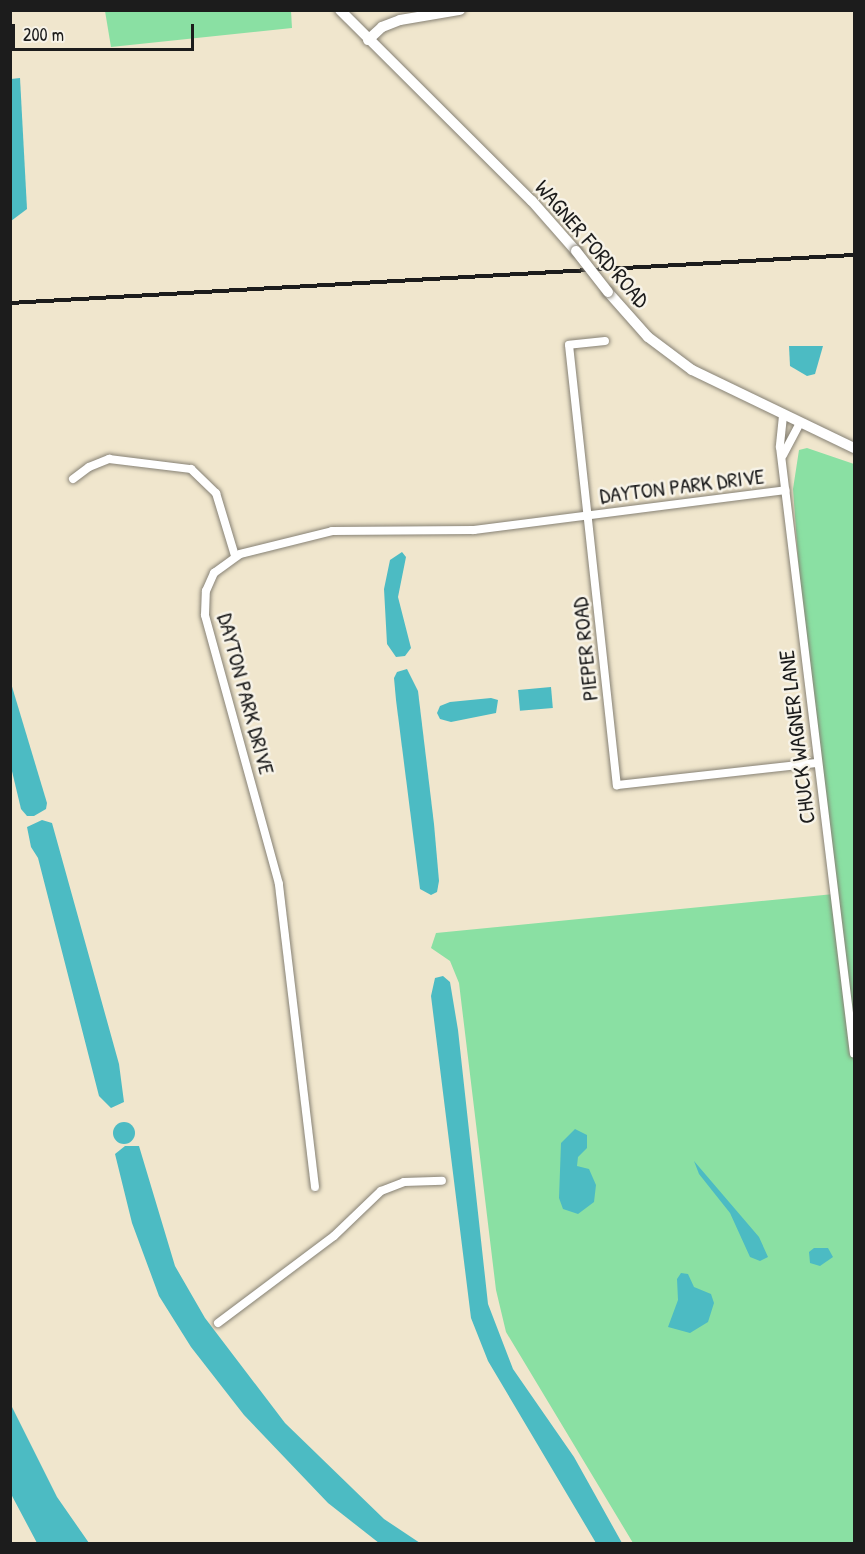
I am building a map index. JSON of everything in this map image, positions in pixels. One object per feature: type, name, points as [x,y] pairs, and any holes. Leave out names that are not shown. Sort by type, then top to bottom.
[{"type":"main road","name":"WAGNER FORD ROAD","points":[[340,10],[532,201],[636,325],[673,358],[783,416],[855,448]]},
{"type":"main road","points":[[368,40],[382,27],[400,20],[460,10]]},
{"type":"street","name":"PIEPER ROAD","points":[[605,341],[569,345],[617,785],[817,763]]},
{"type":"street","name":"CHUCK WAGNER LANE","points":[[783,416],[779,438],[783,455],[785,490],[817,763],[855,1054]]},
{"type":"street","points":[[783,455],[800,423]]},
{"type":"street","points":[[73,479],[89,466],[109,459],[191,469],[216,493],[235,556]]},
{"type":"street","name":"DAYTON PARK DRIVE","points":[[315,1187],[279,884],[204,608],[206,591],[214,573],[235,556],[332,531],[474,530],[785,490]]},
{"type":"street","points":[[218,1323],[334,1236],[381,1191],[404,1182],[442,1180]]},
{"type":"green space","points":[[105,11],[291,11],[292,28],[111,47]]},
{"type":"green space","points":[[807,448],[854,464],[854,1543],[633,1543],[506,1332],[496,1290],[459,983],[450,961],[431,948],[436,933],[834,894],[806,667],[793,489],[799,450]]},
{"type":"water","points":[[20,78],[27,209],[11,221],[11,79]]},
{"type":"water","points":[[789,346],[823,346],[815,374],[807,376],[790,366]]},
{"type":"water","points":[[402,552],[406,557],[398,597],[411,648],[405,656],[396,657],[387,644],[384,589],[390,560]]},
{"type":"water","points":[[407,669],[418,691],[434,824],[439,881],[437,892],[431,895],[420,889],[396,700],[394,678],[397,672]]},
{"type":"water","points":[[10,680],[47,803],[46,809],[34,816],[27,816],[21,809],[11,767]]},
{"type":"water","points":[[551,687],[553,708],[520,711],[518,690]]},
{"type":"water","points":[[491,698],[498,700],[496,713],[451,722],[440,719],[437,713],[440,706],[450,702]]},
{"type":"water","points":[[42,820],[52,823],[119,1064],[124,1102],[111,1108],[99,1096],[38,858],[31,847],[27,827]]},
{"type":"water","points":[[443,976],[450,982],[458,1030],[488,1304],[513,1369],[574,1457],[622,1543],[596,1543],[488,1361],[471,1318],[431,996],[435,978]]},
{"type":"water","points":[[120,1122],[128,1122],[135,1129],[135,1137],[128,1144],[120,1144],[113,1137],[113,1129]]},
{"type":"water","points":[[575,1129],[587,1135],[587,1148],[578,1157],[577,1166],[589,1169],[596,1185],[594,1202],[578,1214],[563,1209],[559,1198],[561,1143]]},
{"type":"water","points":[[125,1146],[139,1146],[175,1266],[205,1318],[285,1423],[384,1519],[420,1543],[379,1543],[328,1503],[244,1415],[191,1347],[159,1296],[132,1223],[115,1154]]},
{"type":"water","points":[[694,1161],[759,1237],[768,1257],[760,1261],[750,1257],[730,1213],[699,1174]]},
{"type":"water","points":[[814,1248],[828,1248],[833,1257],[820,1266],[810,1263],[809,1252]]},
{"type":"water","points":[[681,1273],[688,1274],[694,1287],[711,1294],[714,1303],[708,1322],[690,1333],[668,1327],[678,1300],[677,1279]]},
{"type":"water","points":[[11,1405],[57,1497],[89,1543],[37,1543],[11,1494]]},
{"type":"railway","points":[[10,303],[854,255]]}]
